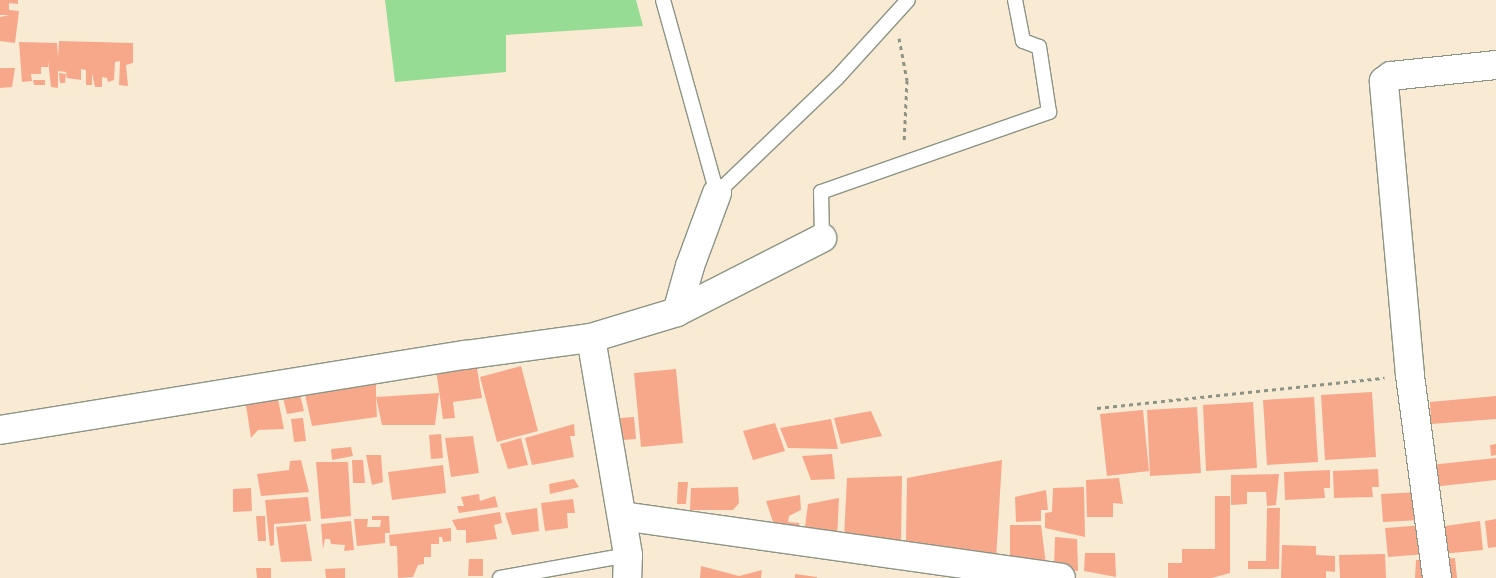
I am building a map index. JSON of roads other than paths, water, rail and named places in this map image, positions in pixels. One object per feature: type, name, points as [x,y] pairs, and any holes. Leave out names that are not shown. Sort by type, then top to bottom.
[{"type":"street","points":[[1437,578],[1410,375],[1384,81],[1391,76],[1496,65]]},
{"type":"street","points":[[677,312],[690,266],[717,193]]},
{"type":"street","points":[[0,430],[456,356],[591,338],[677,312],[822,238]]},
{"type":"street","points":[[591,338],[622,516],[627,567]]},
{"type":"street","points":[[622,516],[1061,578]]},
{"type":"lane","points":[[663,0],[717,193],[837,78],[908,0]]},
{"type":"lane","points":[[822,238],[821,192],[1049,112],[1039,48],[1023,41],[1015,0]]},
{"type":"lane","points":[[500,578],[627,567]]}]
